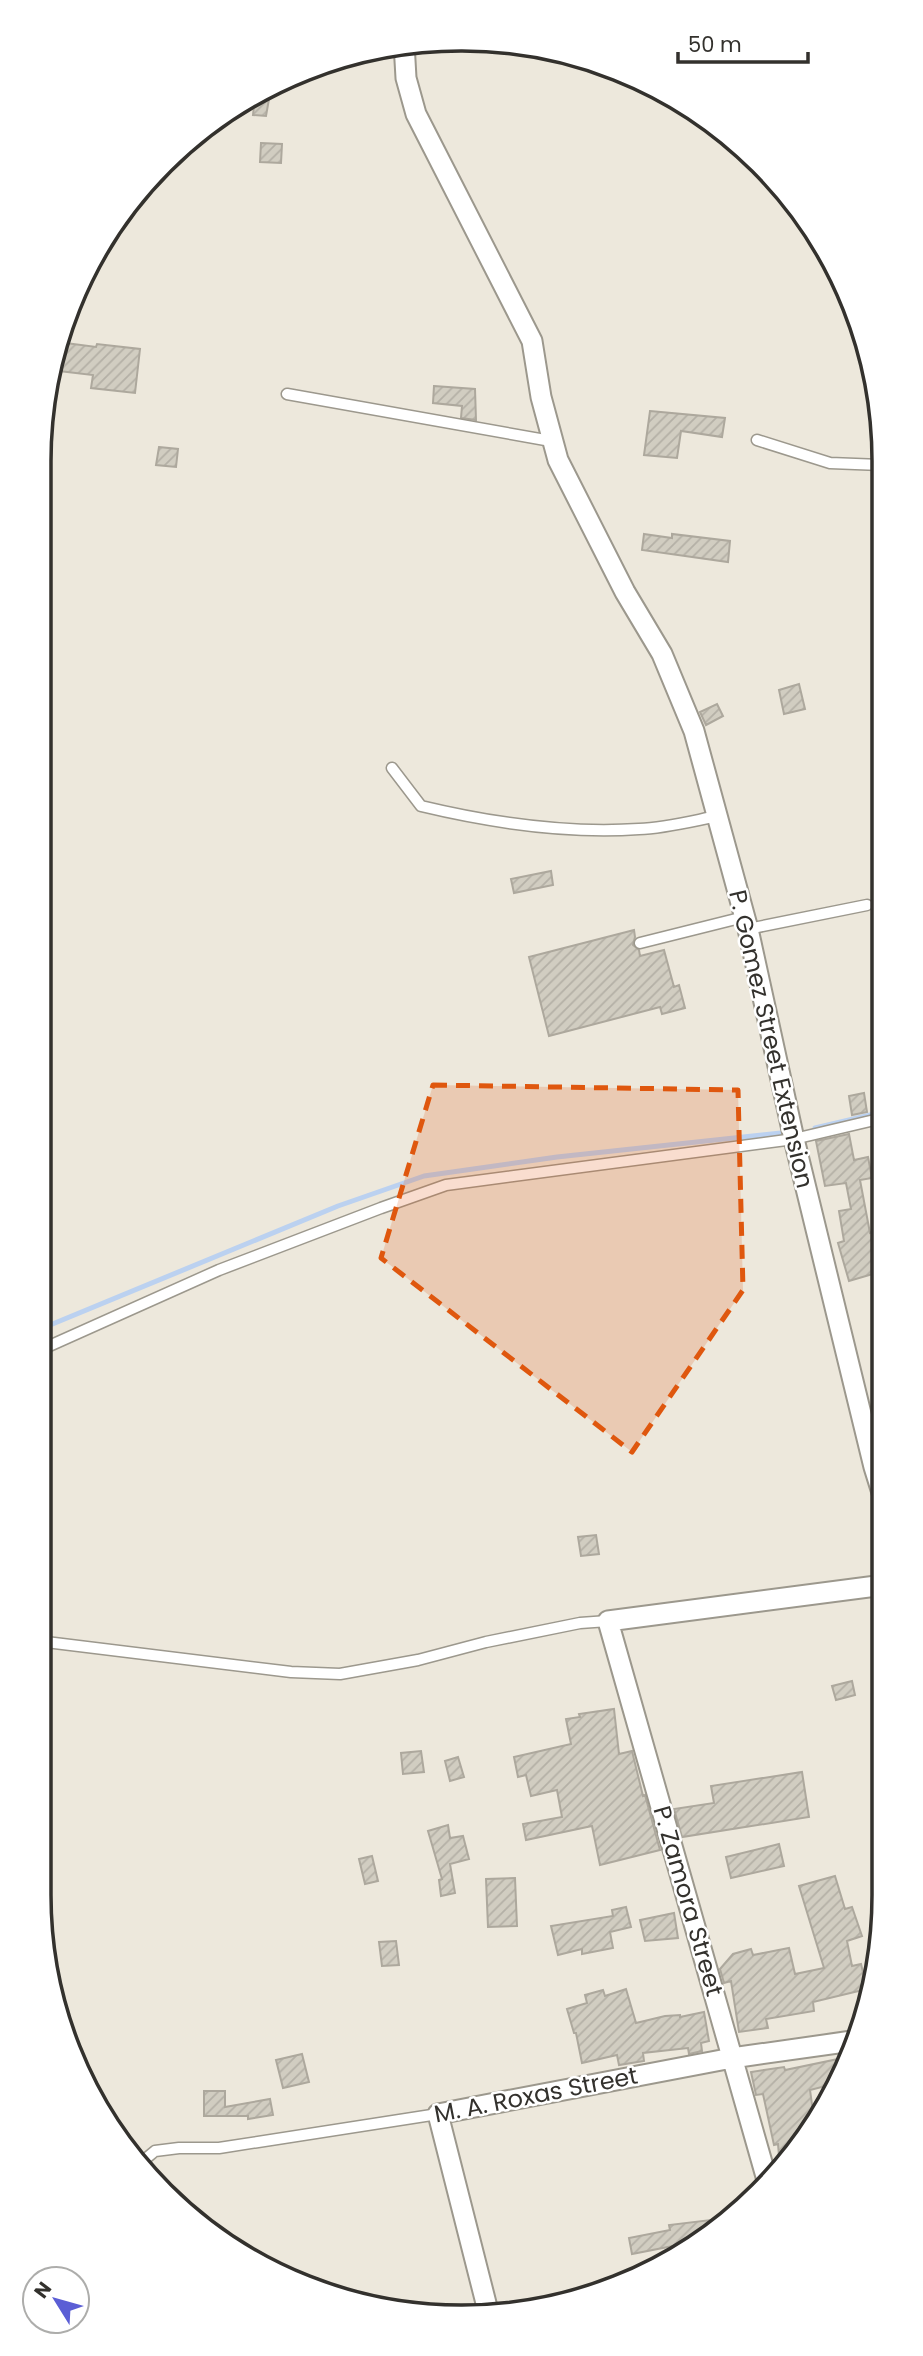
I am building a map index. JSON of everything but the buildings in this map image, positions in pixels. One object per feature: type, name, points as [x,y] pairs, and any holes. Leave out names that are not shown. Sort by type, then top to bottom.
[{"type":"street","name":"P. Gomez Street Extension","points":[[405,55],[406,78],[416,114],[531,341],[551,441],[574,494],[625,592],[662,654],[694,731],[746,923],[794,1139],[872,1459]]},
{"type":"street","points":[[608,1621],[872,1587]]},
{"type":"street","name":"P. Zamora Street","points":[[608,1621],[764,2171]]},
{"type":"street","name":"M. A. Roxas Street","points":[[438,2114],[732,2058],[845,2042]]},
{"type":"street","points":[[438,2114],[486,2304]]},
{"type":"lane","points":[[287,394],[551,441]]},
{"type":"lane","points":[[757,440],[830,463],[872,465]]},
{"type":"lane","points":[[392,768],[421,806],[454,814],[542,827],[640,829],[718,816]]},
{"type":"lane","points":[[640,943],[746,923],[866,905]]},
{"type":"lane","points":[[51,1345],[219,1270],[446,1185],[794,1139],[872,1121]]},
{"type":"lane","points":[[51,1643],[261,1669],[340,1674],[418,1660],[486,1642],[580,1623],[608,1621]]},
{"type":"lane","name":"M. A. Roxas Street","points":[[147,2158],[155,2151],[219,2148],[438,2114]]},
{"type":"highlighted area","points":[[433,1085],[738,1090],[743,1290],[632,1452],[381,1258]]},
{"type":"waterway","points":[[815,1128],[872,1115]]},
{"type":"waterway","points":[[51,1325],[338,1206],[424,1176],[557,1157],[781,1133]]}]
